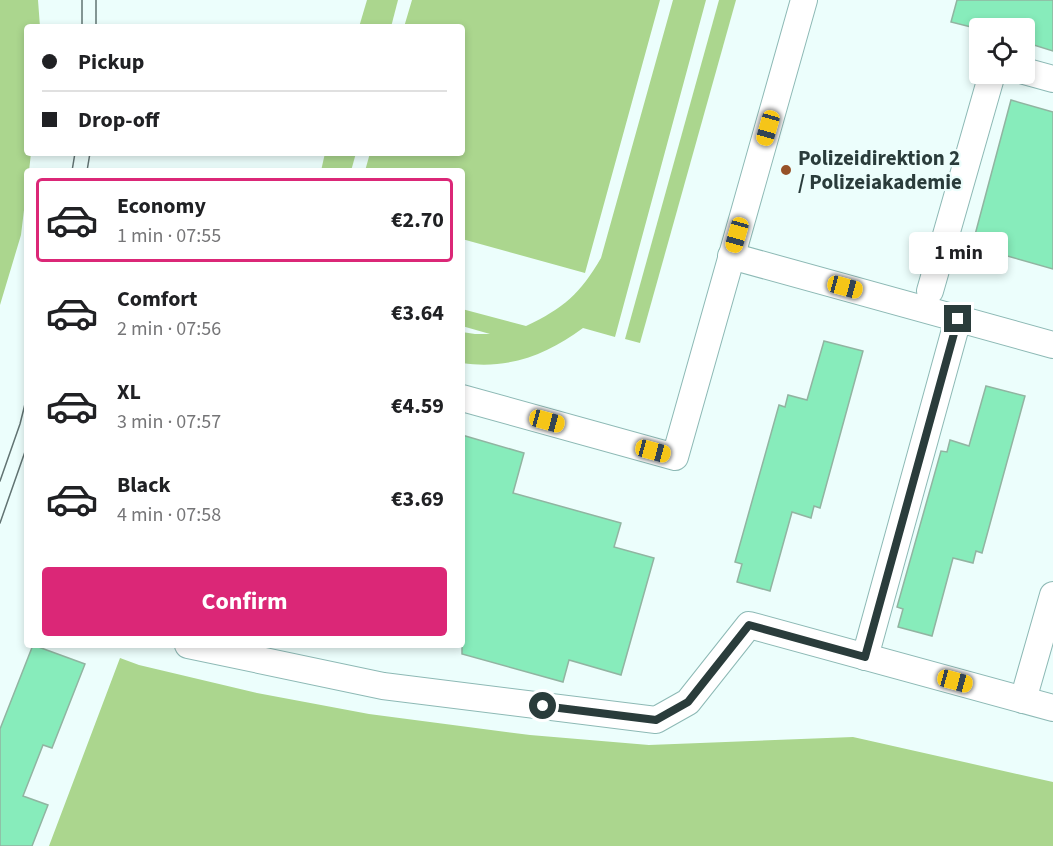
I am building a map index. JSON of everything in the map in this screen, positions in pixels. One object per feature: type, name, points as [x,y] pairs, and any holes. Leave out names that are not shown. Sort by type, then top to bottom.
[{"type":"lane","points":[[465,399],[675,457],[804,0]]},
{"type":"lane","points":[[1035,74],[1053,79]]},
{"type":"lane","points":[[930,291],[989,84]]},
{"type":"lane","points":[[731,256],[1053,345]]},
{"type":"lane","points":[[865,657],[958,319]]},
{"type":"lane","points":[[1023,700],[1053,595]]},
{"type":"lane","points":[[202,648],[383,686],[656,720],[688,702],[749,625],[1053,708]]},
{"type":"green space","points":[[0,0],[38,0],[40,24],[24,24],[24,156],[31,156],[29,168],[24,168],[24,210],[21,235],[0,305]]},
{"type":"green space","points":[[367,0],[398,0],[392,24],[360,24]]},
{"type":"green space","points":[[412,0],[660,0],[585,273],[465,240],[465,168],[366,168],[369,156],[465,156],[465,24],[405,24]]},
{"type":"green space","points":[[673,0],[706,0],[615,337],[583,328],[555,346],[526,358],[495,364],[465,363],[465,332],[490,334],[465,327],[465,310],[526,326],[551,313],[570,299],[586,281],[601,258]]},
{"type":"green space","points":[[719,0],[736,0],[640,343],[625,339]]},
{"type":"green space","points":[[324,156],[355,156],[352,168],[322,168]]},
{"type":"green space","points":[[120,658],[139,665],[257,693],[369,714],[530,735],[649,745],[853,737],[1053,782],[1053,846],[49,846]]},
{"type":"building","points":[[957,0],[1053,0],[1053,51],[1035,45],[1035,18],[969,18],[969,26],[951,22]]},
{"type":"building","points":[[1011,100],[1053,112],[1053,269],[972,246]]},
{"type":"building","points":[[824,341],[863,351],[820,508],[814,506],[811,518],[792,512],[770,591],[737,582],[742,564],[735,562],[779,405],[785,407],[788,395],[807,400]]},
{"type":"building","points":[[986,386],[1025,396],[982,553],[976,551],[973,563],[953,558],[932,636],[898,627],[903,609],[897,607],[941,451],[947,452],[950,440],[969,446]]},
{"type":"building","points":[[465,436],[524,453],[513,493],[621,523],[614,547],[654,558],[621,675],[569,660],[563,682],[462,654],[462,648],[465,648]]},
{"type":"building","points":[[32,648],[41,648],[85,664],[52,748],[43,745],[23,796],[48,805],[32,846],[0,846],[0,729]]},
{"type":"tram line","points":[[82,0],[82,24]]},
{"type":"tram line","points":[[96,0],[96,24]]},
{"type":"tram line","points":[[72,168],[74,156]]},
{"type":"tram line","points":[[88,168],[90,156]]},
{"type":"tram line","points":[[0,481],[24,408]]},
{"type":"tram line","points":[[0,523],[24,455]]},
{"type":"place","name":"Polizeidirektion 2 / Polizeiakademie","points":[[786,170]]},
{"type":"route","points":[[543,706],[656,720],[688,702],[749,625],[865,657],[958,319]]}]
